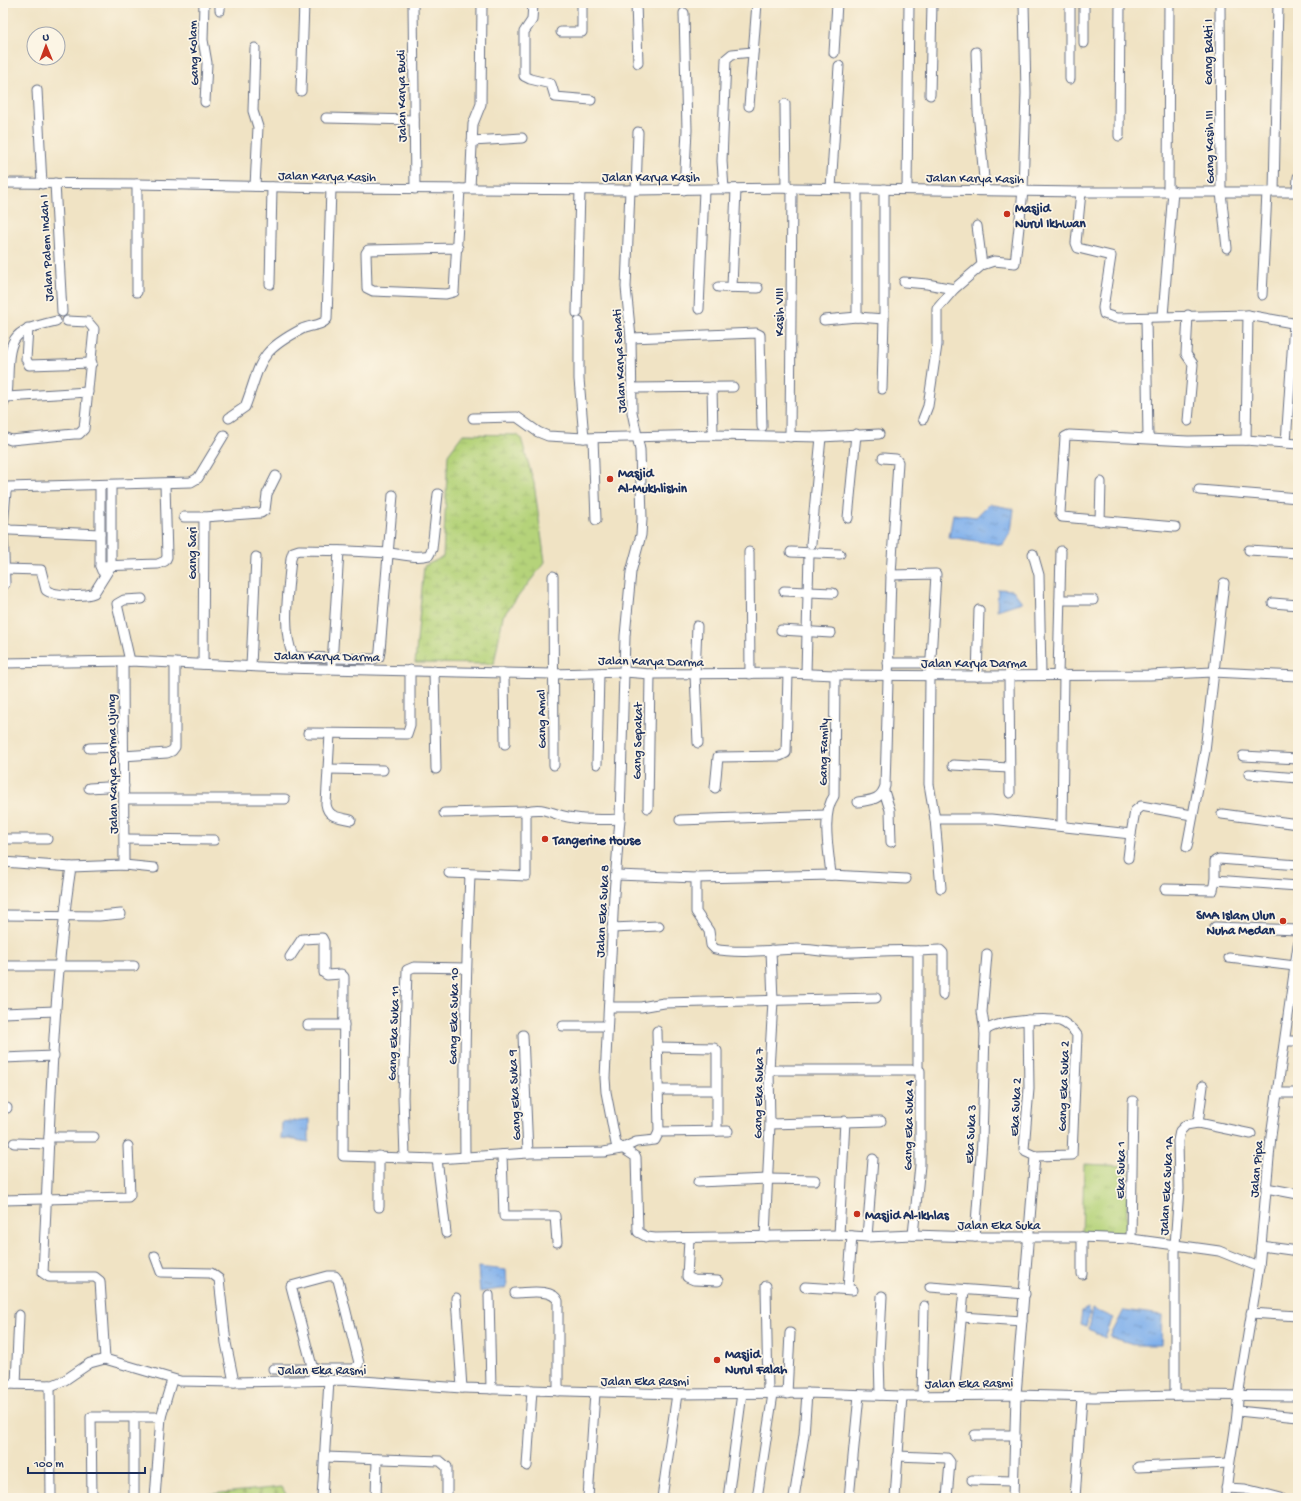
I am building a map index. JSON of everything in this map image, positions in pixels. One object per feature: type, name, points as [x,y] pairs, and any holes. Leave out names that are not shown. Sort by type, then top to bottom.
[{"type":"street","name":"Gang Kolam","points":[[204,3],[203,40],[207,63],[205,102]]},
{"type":"street","points":[[301,91],[304,3]]},
{"type":"street","name":"Jalan Karya Budi","points":[[413,3],[415,188]]},
{"type":"street","points":[[470,188],[474,121],[481,104],[482,3]]},
{"type":"street","points":[[533,3],[532,20],[524,32],[524,76],[551,84],[555,97],[591,100]]},
{"type":"street","points":[[561,32],[582,32],[582,3]]},
{"type":"street","points":[[636,3],[638,63]]},
{"type":"street","points":[[749,106],[753,52],[756,37],[757,3]]},
{"type":"street","points":[[834,53],[837,3]]},
{"type":"street","points":[[907,189],[909,3]]},
{"type":"street","points":[[930,95],[932,3]]},
{"type":"street","points":[[923,419],[928,406],[936,352],[937,309],[954,289],[982,265],[994,261],[1016,263],[1023,191],[1026,93],[1024,3]]},
{"type":"street","points":[[1070,3],[1070,79]]},
{"type":"street","points":[[1084,3],[1084,43]]},
{"type":"street","points":[[1119,136],[1120,3]]},
{"type":"street","points":[[1163,316],[1171,191],[1169,3]]},
{"type":"street","name":"Gang Bakti I","points":[[1220,3],[1220,101]]},
{"type":"street","points":[[1262,295],[1270,192],[1278,3]]},
{"type":"street","points":[[684,13],[687,130],[684,190]]},
{"type":"street","points":[[255,48],[253,111],[258,127],[255,186]]},
{"type":"street","points":[[724,189],[722,161],[726,59],[732,54],[753,52]]},
{"type":"street","points":[[976,52],[978,112],[985,190]]},
{"type":"street","points":[[831,188],[839,66]]},
{"type":"street","points":[[38,90],[42,184]]},
{"type":"street","name":"Gang Kasih III","points":[[1220,101],[1221,192],[1228,248]]},
{"type":"street","name":"Kasih VIII","points":[[784,104],[789,188],[790,437]]},
{"type":"street","points":[[326,118],[414,120]]},
{"type":"street","name":"Jalan Karya Sehati","points":[[625,672],[625,636],[630,572],[641,535],[641,476],[638,437],[632,412],[631,338],[626,287],[638,132]]},
{"type":"street","points":[[472,142],[522,138]]},
{"type":"street","points":[[1298,177],[1298,192]]},
{"type":"street","name":"Jalan Karya Kasih","points":[[3,183],[460,189],[704,190],[831,188],[1081,192],[1298,192]]},
{"type":"street","name":"Jalan Palem Indah I","points":[[55,183],[62,312]]},
{"type":"street","points":[[137,184],[137,292]]},
{"type":"street","points":[[270,284],[272,187]]},
{"type":"street","points":[[229,418],[246,407],[253,381],[266,352],[289,336],[305,328],[324,322],[327,319],[331,188]]},
{"type":"street","points":[[458,248],[368,250],[366,254],[367,288],[373,291],[451,293],[454,291],[458,248],[460,189]]},
{"type":"street","points":[[580,189],[578,235],[579,379],[588,438],[596,520]]},
{"type":"street","points":[[732,287],[736,189]]},
{"type":"street","points":[[857,189],[857,317]]},
{"type":"street","points":[[882,389],[884,319],[884,189]]},
{"type":"street","points":[[699,309],[704,190]]},
{"type":"street","points":[[1081,192],[1076,243],[1078,248],[1081,250],[1111,256],[1103,308],[1104,314],[1116,318],[1146,318],[1188,315],[1248,315],[1296,323],[1286,443]]},
{"type":"street","points":[[977,226],[982,265]]},
{"type":"street","points":[[904,282],[927,284],[954,289]]},
{"type":"street","points":[[718,287],[758,288]]},
{"type":"street","points":[[56,321],[56,316],[62,312],[67,314],[67,322]]},
{"type":"street","points":[[1188,315],[1186,354],[1193,364],[1188,421]]},
{"type":"street","points":[[1246,440],[1248,315]]},
{"type":"street","points":[[824,320],[857,317],[884,319]]},
{"type":"street","points":[[1146,318],[1148,438]]},
{"type":"street","points":[[3,438],[11,440],[81,433],[84,426],[95,333],[93,326],[88,322],[67,322],[62,324],[56,321],[28,328],[17,334],[11,345],[5,400],[88,392]]},
{"type":"street","points":[[28,328],[26,358],[30,365],[92,363]]},
{"type":"street","points":[[631,338],[756,333],[760,335],[762,427]]},
{"type":"street","points":[[712,387],[713,435]]},
{"type":"street","points":[[631,388],[733,388]]},
{"type":"street","points":[[474,418],[517,417],[538,432],[548,436],[588,438],[713,435],[821,437],[879,434]]},
{"type":"street","points":[[848,518],[856,434]]},
{"type":"street","points":[[4,584],[6,490],[10,486],[185,483],[195,480],[224,435]]},
{"type":"street","points":[[1175,527],[1062,517],[1060,513],[1065,437],[1069,435],[1188,441],[1246,440],[1298,444]]},
{"type":"street","points":[[811,544],[821,437]]},
{"type":"street","points":[[883,458],[896,459],[898,462],[891,575],[884,791],[890,810],[890,842]]},
{"type":"street","name":"Gang Sari","points":[[203,664],[204,517],[263,512],[266,507],[269,487],[276,476]]},
{"type":"street","points":[[1100,521],[1101,482]]},
{"type":"street","points":[[100,566],[158,564],[165,561],[167,557],[165,484]]},
{"type":"street","points":[[100,485],[100,566],[104,576]]},
{"type":"street","points":[[4,569],[41,570],[46,590],[51,594],[92,594],[98,588],[104,576],[112,566],[111,485]]},
{"type":"street","points":[[1199,490],[1298,498]]},
{"type":"street","points":[[393,495],[388,553],[379,656],[374,659],[298,657],[293,655],[291,652],[287,624],[291,558],[293,552],[299,550],[339,551],[388,553],[422,556],[430,554],[438,494]]},
{"type":"street","points":[[184,517],[204,517]]},
{"type":"street","points":[[4,530],[100,534]]},
{"type":"street","points":[[1249,550],[1298,553]]},
{"type":"street","points":[[332,669],[339,551]]},
{"type":"street","points":[[1061,551],[1062,826]]},
{"type":"street","points":[[749,552],[750,674]]},
{"type":"street","points":[[791,552],[809,554],[840,554]]},
{"type":"street","points":[[806,674],[809,554]]},
{"type":"street","points":[[1033,554],[1039,576],[1041,674]]},
{"type":"street","points":[[251,666],[256,557]]},
{"type":"street","points":[[891,575],[936,574],[930,675],[929,784],[935,819],[941,888]]},
{"type":"street","name":"Gang Amal","points":[[553,576],[554,765]]},
{"type":"street","points":[[1188,847],[1192,815],[1205,751],[1224,583]]},
{"type":"street","points":[[784,591],[833,593]]},
{"type":"street","name":"Jalan Karya Darma Ujung","points":[[124,866],[125,799],[123,752],[127,661],[117,604],[124,600],[142,599]]},
{"type":"street","points":[[1060,600],[1094,600]]},
{"type":"street","points":[[1273,603],[1298,605]]},
{"type":"street","points":[[977,676],[979,610]]},
{"type":"street","points":[[697,626],[695,674],[698,743]]},
{"type":"street","points":[[781,630],[831,633]]},
{"type":"street","name":"Jalan Karya Darma","points":[[3,663],[127,661],[332,669],[553,674],[625,672],[650,674],[788,673],[836,675],[977,676],[1041,674],[1150,675],[1214,672],[1298,676]]},
{"type":"street","points":[[89,748],[123,752],[167,753],[172,751],[175,746],[175,663]]},
{"type":"street","points":[[888,663],[931,663]]},
{"type":"street","points":[[308,733],[407,734],[410,725],[410,670]]},
{"type":"street","points":[[434,671],[436,769]]},
{"type":"street","points":[[597,764],[599,672]]},
{"type":"street","name":"Jalan Eka Suka 8","points":[[621,1149],[616,1144],[606,1092],[607,1026],[620,819],[625,672]]},
{"type":"street","points":[[504,673],[505,744]]},
{"type":"street","points":[[715,788],[718,757],[780,756],[786,753],[788,673]]},
{"type":"street","name":"Gang Sepakat","points":[[648,808],[650,674]]},
{"type":"street","name":"Gang Family","points":[[831,875],[826,815],[830,801],[834,796],[836,675]]},
{"type":"street","points":[[1009,675],[1010,793]]},
{"type":"street","points":[[330,734],[326,804],[327,811],[330,815],[351,820]]},
{"type":"street","points":[[1243,756],[1298,759]]},
{"type":"street","points":[[953,765],[1009,768]]},
{"type":"street","points":[[328,769],[383,770]]},
{"type":"street","points":[[1249,774],[1298,778]]},
{"type":"street","points":[[88,788],[124,786]]},
{"type":"street","points":[[858,802],[876,800],[884,791]]},
{"type":"street","points":[[125,799],[285,799]]},
{"type":"street","points":[[1128,858],[1135,811],[1141,806],[1192,815]]},
{"type":"street","points":[[444,813],[526,812],[540,809],[568,817],[595,820],[620,819]]},
{"type":"street","points":[[449,873],[526,876],[526,812]]},
{"type":"street","points":[[1222,814],[1298,824]]},
{"type":"street","points":[[680,820],[826,815]]},
{"type":"street","points":[[935,819],[991,819],[1131,834]]},
{"type":"street","points":[[3,838],[47,839]]},
{"type":"street","points":[[125,839],[214,840]]},
{"type":"street","points":[[1165,889],[1213,890],[1215,880],[1215,862],[1219,859],[1298,865]]},
{"type":"street","points":[[3,862],[71,867],[124,866],[154,868]]},
{"type":"street","points":[[3,1384],[50,1385],[66,1380],[90,1363],[105,1359],[100,1281],[95,1277],[49,1277],[43,1273],[48,1200],[49,1140],[59,965],[71,867]]},
{"type":"street","name":"Gang Eka Suka 10","points":[[465,1157],[464,1063],[470,875]]},
{"type":"street","points":[[617,875],[696,878],[831,875],[906,880]]},
{"type":"street","points":[[696,878],[696,912],[710,932],[712,947],[719,950],[812,949],[834,952],[872,952],[897,949],[918,951],[940,950],[943,952],[943,995]]},
{"type":"street","points":[[1215,880],[1298,886]]},
{"type":"street","points":[[3,915],[106,916],[121,914]]},
{"type":"street","points":[[612,928],[659,926]]},
{"type":"street","points":[[1215,927],[1298,930]]},
{"type":"street","points":[[290,957],[302,939],[324,939],[324,973],[327,975],[341,974],[344,977],[343,1156],[437,1159],[528,1153],[604,1152],[621,1149],[636,1142],[655,1140],[659,1132],[659,1090],[656,1031]]},
{"type":"street","name":"Jalan Pipa","points":[[1226,1498],[1229,1463],[1238,1411],[1238,1396],[1250,1313],[1259,1267],[1271,1136],[1298,946]]},
{"type":"street","name":"Gang Eka Suka 7","points":[[765,1237],[770,1124],[769,1070],[773,1001],[771,950]]},
{"type":"street","points":[[918,951],[918,1070]]},
{"type":"street","name":"Eka Suka 3","points":[[975,1237],[982,1141],[985,1032],[982,1012],[987,954]]},
{"type":"street","points":[[1229,958],[1295,966]]},
{"type":"street","points":[[3,966],[134,966]]},
{"type":"street","name":"Gang Eka Suka 11","points":[[405,1157],[403,1097],[407,970],[414,967],[466,968]]},
{"type":"street","points":[[609,1007],[641,1007],[664,1003],[876,998]]},
{"type":"street","points":[[3,1013],[56,1011]]},
{"type":"street","points":[[985,1032],[991,1026],[1028,1020]]},
{"type":"street","name":"Gang Eka Suka 2","points":[[1028,1020],[1062,1022],[1076,1033],[1078,1037],[1072,1155],[1035,1156]]},
{"type":"street","name":"Eka Suka 2","points":[[1028,1020],[1029,1089],[1024,1149],[1026,1152],[1035,1156]]},
{"type":"street","points":[[308,1025],[344,1025]]},
{"type":"street","points":[[563,1026],[607,1026]]},
{"type":"street","name":"Gang Eka Suka 9","points":[[523,1035],[528,1153]]},
{"type":"street","points":[[1285,1041],[1298,1041]]},
{"type":"street","points":[[657,1047],[714,1048],[717,1052],[717,1131]]},
{"type":"street","points":[[3,1058],[54,1056]]},
{"type":"street","name":"Gang Eka Suka 4","points":[[769,1070],[850,1068],[918,1070],[921,1073],[920,1165],[913,1235]]},
{"type":"street","points":[[1203,1086],[1198,1123],[1251,1134]]},
{"type":"street","points":[[659,1090],[716,1090]]},
{"type":"street","points":[[1277,1093],[1298,1093]]},
{"type":"street","name":"Eka Suka 1","points":[[1131,1239],[1134,1101]]},
{"type":"street","points":[[839,1235],[845,1121]]},
{"type":"street","points":[[770,1124],[881,1121]]},
{"type":"street","name":"Jalan Eka Suka 1A","points":[[1175,1395],[1175,1245],[1179,1189],[1179,1134],[1186,1125],[1198,1123]]},
{"type":"street","points":[[659,1132],[728,1131]]},
{"type":"street","points":[[14,1143],[94,1136]]},
{"type":"street","points":[[3,1200],[128,1197],[130,1196],[128,1146]]},
{"type":"street","name":"Jalan Eka Suka","points":[[621,1149],[636,1156],[638,1232],[647,1237],[689,1239],[839,1235],[867,1237],[913,1235],[1131,1239],[1218,1252],[1259,1267]]},
{"type":"street","points":[[502,1155],[504,1216],[555,1216],[556,1242]]},
{"type":"street","points":[[379,1156],[379,1207]]},
{"type":"street","points":[[1013,1498],[1016,1394],[1035,1156]]},
{"type":"street","points":[[867,1237],[873,1158]]},
{"type":"street","points":[[437,1159],[446,1233]]},
{"type":"street","points":[[698,1182],[768,1179],[815,1180]]},
{"type":"street","points":[[1266,1188],[1298,1194]]},
{"type":"street","points":[[805,1287],[851,1289],[852,1236]]},
{"type":"street","points":[[1082,1237],[1082,1274]]},
{"type":"street","points":[[689,1239],[686,1276],[694,1280],[718,1281]]},
{"type":"street","points":[[1261,1246],[1298,1251]]},
{"type":"street","points":[[155,1256],[161,1272],[210,1273],[215,1274],[219,1279],[226,1342],[234,1382]]},
{"type":"street","points":[[273,1369],[313,1370],[355,1369],[359,1363],[350,1322],[338,1280],[335,1276],[328,1276],[291,1286],[313,1370],[314,1380]]},
{"type":"street","points":[[757,1498],[770,1394],[766,1286]]},
{"type":"street","points":[[930,1287],[1025,1294]]},
{"type":"street","points":[[954,1395],[964,1290]]},
{"type":"street","points":[[515,1293],[549,1293],[555,1296],[558,1301],[558,1391]]},
{"type":"street","points":[[489,1295],[491,1389]]},
{"type":"street","points":[[880,1395],[879,1355],[882,1296]]},
{"type":"street","points":[[456,1298],[462,1388]]},
{"type":"street","points":[[922,1396],[924,1306]]},
{"type":"street","points":[[1250,1313],[1298,1316]]},
{"type":"street","points":[[16,1384],[20,1315]]},
{"type":"street","points":[[962,1318],[1022,1321]]},
{"type":"street","points":[[787,1394],[790,1332]]},
{"type":"street","name":"Jalan Eka Rasmi","points":[[105,1359],[172,1380],[234,1382],[329,1380],[462,1388],[595,1393],[860,1394],[902,1396],[1016,1394],[1082,1397],[1175,1395],[1298,1396]]},
{"type":"street","points":[[155,1498],[161,1417],[172,1380]]},
{"type":"street","points":[[322,1498],[329,1380]]},
{"type":"street","points":[[50,1385],[52,1498]]},
{"type":"street","points":[[527,1466],[532,1390]]},
{"type":"street","points":[[588,1498],[595,1393]]},
{"type":"street","points":[[728,1498],[742,1393]]},
{"type":"street","points":[[662,1498],[677,1394]]},
{"type":"street","points":[[794,1498],[804,1435],[807,1394]]},
{"type":"street","points":[[849,1498],[860,1394]]},
{"type":"street","points":[[895,1498],[902,1396]]},
{"type":"street","points":[[1075,1498],[1082,1397]]},
{"type":"street","points":[[1238,1411],[1298,1417]]},
{"type":"street","points":[[92,1498],[91,1417],[161,1417]]},
{"type":"street","points":[[134,1417],[134,1498]]},
{"type":"street","points":[[974,1435],[1015,1435]]},
{"type":"street","points":[[897,1456],[947,1458],[950,1462],[947,1498]]},
{"type":"street","points":[[325,1457],[430,1460],[444,1463],[447,1467],[447,1498]]},
{"type":"street","points":[[376,1498],[377,1459]]},
{"type":"street","points":[[1138,1467],[1229,1463]]},
{"type":"street","points":[[972,1480],[1013,1481]]},
{"type":"street","points":[[1226,1488],[1245,1489],[1281,1498]]},
{"type":"green space","points":[[463,434],[517,435],[521,438],[534,483],[545,562],[503,616],[494,664],[415,663],[424,566],[443,557],[448,454]]},
{"type":"green space","points":[[1084,1164],[1128,1166],[1126,1237],[1082,1236]]},
{"type":"green space","points":[[282,1487],[288,1498],[202,1498],[202,1495]]},
{"type":"water","points":[[989,504],[1014,509],[1011,531],[1003,545],[949,537],[953,514],[976,517]]},
{"type":"water","points":[[998,589],[1013,590],[1022,602],[997,610]]},
{"type":"water","points":[[309,1119],[309,1142],[281,1138],[282,1122]]},
{"type":"water","points":[[478,1267],[506,1270],[507,1288],[480,1292]]},
{"type":"water","points":[[1088,1308],[1090,1312],[1086,1327],[1080,1325],[1082,1311]]},
{"type":"water","points":[[1093,1309],[1113,1318],[1105,1338],[1089,1329]]},
{"type":"water","points":[[1124,1310],[1162,1315],[1161,1345],[1137,1345],[1110,1337]]},
{"type":"place","name":"Masjid Nurul Ikhwan","points":[[1007,214]]},
{"type":"place","name":"Masjid Al-Mukhlishin","points":[[610,479]]},
{"type":"place","name":"Tangerine House","points":[[545,839]]},
{"type":"place","name":"SMA Islam Ulun Nuha Medan","points":[[1283,921]]},
{"type":"place","name":"Masjid Al-Ikhlas","points":[[857,1214]]},
{"type":"place","name":"Masjid Nurul Falah","points":[[717,1360]]}]
